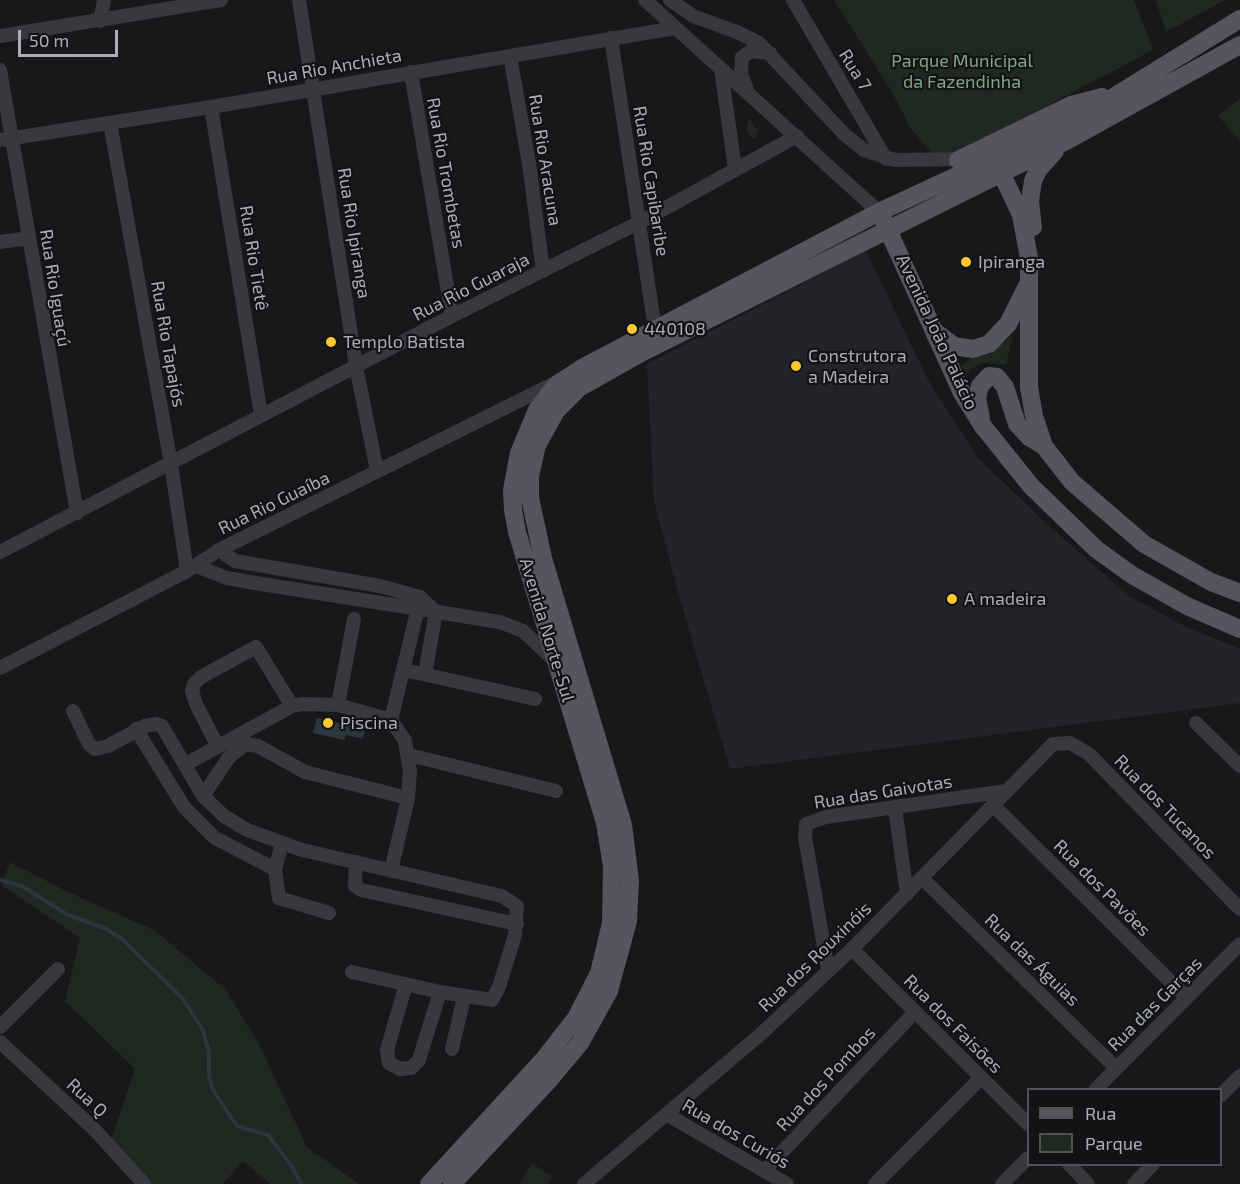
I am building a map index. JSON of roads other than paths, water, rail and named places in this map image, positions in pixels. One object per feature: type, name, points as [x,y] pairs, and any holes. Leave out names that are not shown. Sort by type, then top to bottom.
[{"type":"main road","points":[[997,166],[1240,19]]},
{"type":"main road","points":[[997,166],[1066,141],[1240,45]]},
{"type":"main road","points":[[958,160],[1071,105],[1116,94]]},
{"type":"main road","points":[[1029,258],[1033,240],[1030,201],[1033,181],[1043,164],[1066,141]]},
{"type":"main road","points":[[997,166],[1021,215],[1029,258],[1029,387],[1034,416],[1044,446],[1072,483],[1144,544],[1211,582],[1240,593]]},
{"type":"main road","name":"Avenida Norte-Sul","points":[[429,1184],[566,1033],[592,989],[605,955],[613,903],[608,841],[517,532],[512,490],[519,453],[531,421],[547,396],[567,377],[879,212],[997,166]]},
{"type":"main road","name":"Avenida Norte-Sul","points":[[452,1184],[580,1043],[609,991],[628,921],[630,881],[623,825],[534,522],[530,476],[537,445],[544,428],[567,399],[597,376],[889,228],[997,166]]},
{"type":"main road","name":"Avenida João Palácio","points":[[879,212],[889,228],[932,330],[962,393],[982,424],[1031,486],[1096,549],[1164,594],[1240,629]]},
{"type":"main road","points":[[932,330],[954,346],[973,348],[989,344],[1008,324],[1030,280]]},
{"type":"main road","points":[[982,424],[978,392],[982,381],[994,376],[1005,387],[1017,424],[1029,437],[1044,446]]},
{"type":"street","points":[[100,21],[105,0]]},
{"type":"street","points":[[0,36],[221,0]]},
{"type":"street","name":"Rua Rio Ipiranga","points":[[299,0],[356,366],[377,471]]},
{"type":"street","points":[[645,0],[879,212]]},
{"type":"street","points":[[670,0],[693,16],[749,37],[770,53],[845,135],[864,150],[886,159],[920,162],[958,160],[997,166]]},
{"type":"street","name":"Rua 7","points":[[793,0],[886,159]]},
{"type":"street","name":"Rua Rio Anchieta","points":[[7,139],[211,107],[675,28]]},
{"type":"street","name":"Rua Rio Capibaribe","points":[[611,38],[655,329]]},
{"type":"street","points":[[748,93],[741,74],[742,57],[751,51],[770,53]]},
{"type":"street","name":"Rua Rio Aracuna","points":[[510,56],[530,163],[543,271]]},
{"type":"street","points":[[721,69],[735,169]]},
{"type":"street","name":"Rua Rio Iguaçú","points":[[0,70],[7,139],[29,238],[77,513]]},
{"type":"street","name":"Rua Rio Trombetas","points":[[411,72],[452,316]]},
{"type":"street","name":"Rua Rio Tietê","points":[[211,107],[261,416]]},
{"type":"street","name":"Rua Rio Tapajós","points":[[110,123],[191,568]]},
{"type":"street","name":"Rua Rio Guaraja","points":[[0,552],[452,316],[640,222],[797,136]]},
{"type":"street","points":[[0,242],[29,238]]},
{"type":"street","name":"Rua Rio Guaíba","points":[[0,668],[191,568],[219,550],[240,542],[567,377]]},
{"type":"street","points":[[227,578],[240,542]]},
{"type":"street","points":[[219,550],[235,561],[380,586],[436,612],[512,626],[534,639],[558,665]]},
{"type":"street","points":[[191,568],[227,578],[419,603]]},
{"type":"street","points":[[391,720],[419,603]]},
{"type":"street","points":[[425,674],[436,612]]},
{"type":"street","points":[[338,705],[354,620]]},
{"type":"street","points":[[217,745],[195,704],[192,691],[194,684],[201,677],[256,647],[292,706]]},
{"type":"street","points":[[404,670],[535,699]]},
{"type":"street","points":[[186,764],[292,706],[310,703],[338,705],[391,720],[401,732],[409,755],[408,798],[391,871]]},
{"type":"street","points":[[74,711],[88,744],[95,749],[108,746],[136,729],[151,724],[162,726],[203,796],[224,816],[282,844],[507,897],[517,906],[517,924],[494,998],[488,1001],[352,972]]},
{"type":"street","points":[[1196,723],[1240,766]]},
{"type":"street","points":[[136,729],[184,807],[215,838],[275,869]]},
{"type":"street","name":"Rua dos Rouxinóis","points":[[584,1184],[762,1033],[852,949],[1040,756],[1058,742]]},
{"type":"street","name":"Rua dos Tucanos","points":[[1058,742],[1075,745],[1089,754],[1240,909]]},
{"type":"street","points":[[203,796],[229,757],[246,744],[258,746],[305,772],[408,798]]},
{"type":"street","points":[[409,755],[556,791]]},
{"type":"street","name":"Rua das Gaivotas","points":[[828,970],[805,837],[806,824],[817,819],[1006,791]]},
{"type":"street","name":"Rua dos Pavões","points":[[993,805],[1186,997]]},
{"type":"street","points":[[895,808],[907,894]]},
{"type":"street","points":[[282,844],[275,869],[279,898],[329,913]]},
{"type":"street","points":[[356,862],[355,886],[361,890],[517,924]]},
{"type":"street","name":"Rua das Águias","points":[[922,878],[1116,1068]]},
{"type":"street","name":"Rua das Garças","points":[[1096,1088],[1240,944]]},
{"type":"street","name":"Rua dos Faisões","points":[[852,949],[1027,1122]]},
{"type":"street","points":[[0,1027],[58,969]]},
{"type":"street","points":[[406,984],[387,1050],[390,1064],[400,1069],[411,1068],[418,1060],[440,992]]},
{"type":"street","points":[[452,1049],[464,997]]},
{"type":"street","name":"Rua dos Pombos","points":[[764,1171],[915,1012]]},
{"type":"street","name":"Rua Q","points":[[0,1042],[94,1129],[144,1184]]},
{"type":"street","points":[[1222,1095],[1240,1076]]},
{"type":"street","points":[[875,1184],[981,1078]]},
{"type":"street","name":"Rua dos Curiós","points":[[666,1114],[788,1184]]},
{"type":"street","points":[[1002,1184],[1027,1160]]},
{"type":"street","points":[[1071,1166],[1088,1184]]},
{"type":"street","points":[[1134,1184],[1151,1166]]},
{"type":"waterway","points":[[0,880],[22,886],[68,915],[104,928],[122,939],[183,999],[203,1030],[209,1053],[209,1077],[212,1088],[226,1110],[237,1126],[268,1135],[291,1165],[301,1184]]},
{"type":"place","name":"Ipiranga","points":[[966,262]]},
{"type":"place","name":"440108","points":[[632,329]]},
{"type":"place","name":"Templo Batista","points":[[331,342]]},
{"type":"place","name":"Construtora a Madeira","points":[[796,366]]},
{"type":"place","name":"A madeira","points":[[952,599]]},
{"type":"place","name":"Piscina","points":[[328,723]]},
{"type":"park label","name":"Parque Municipal da Fazendinha","points":[[962,71]]}]
